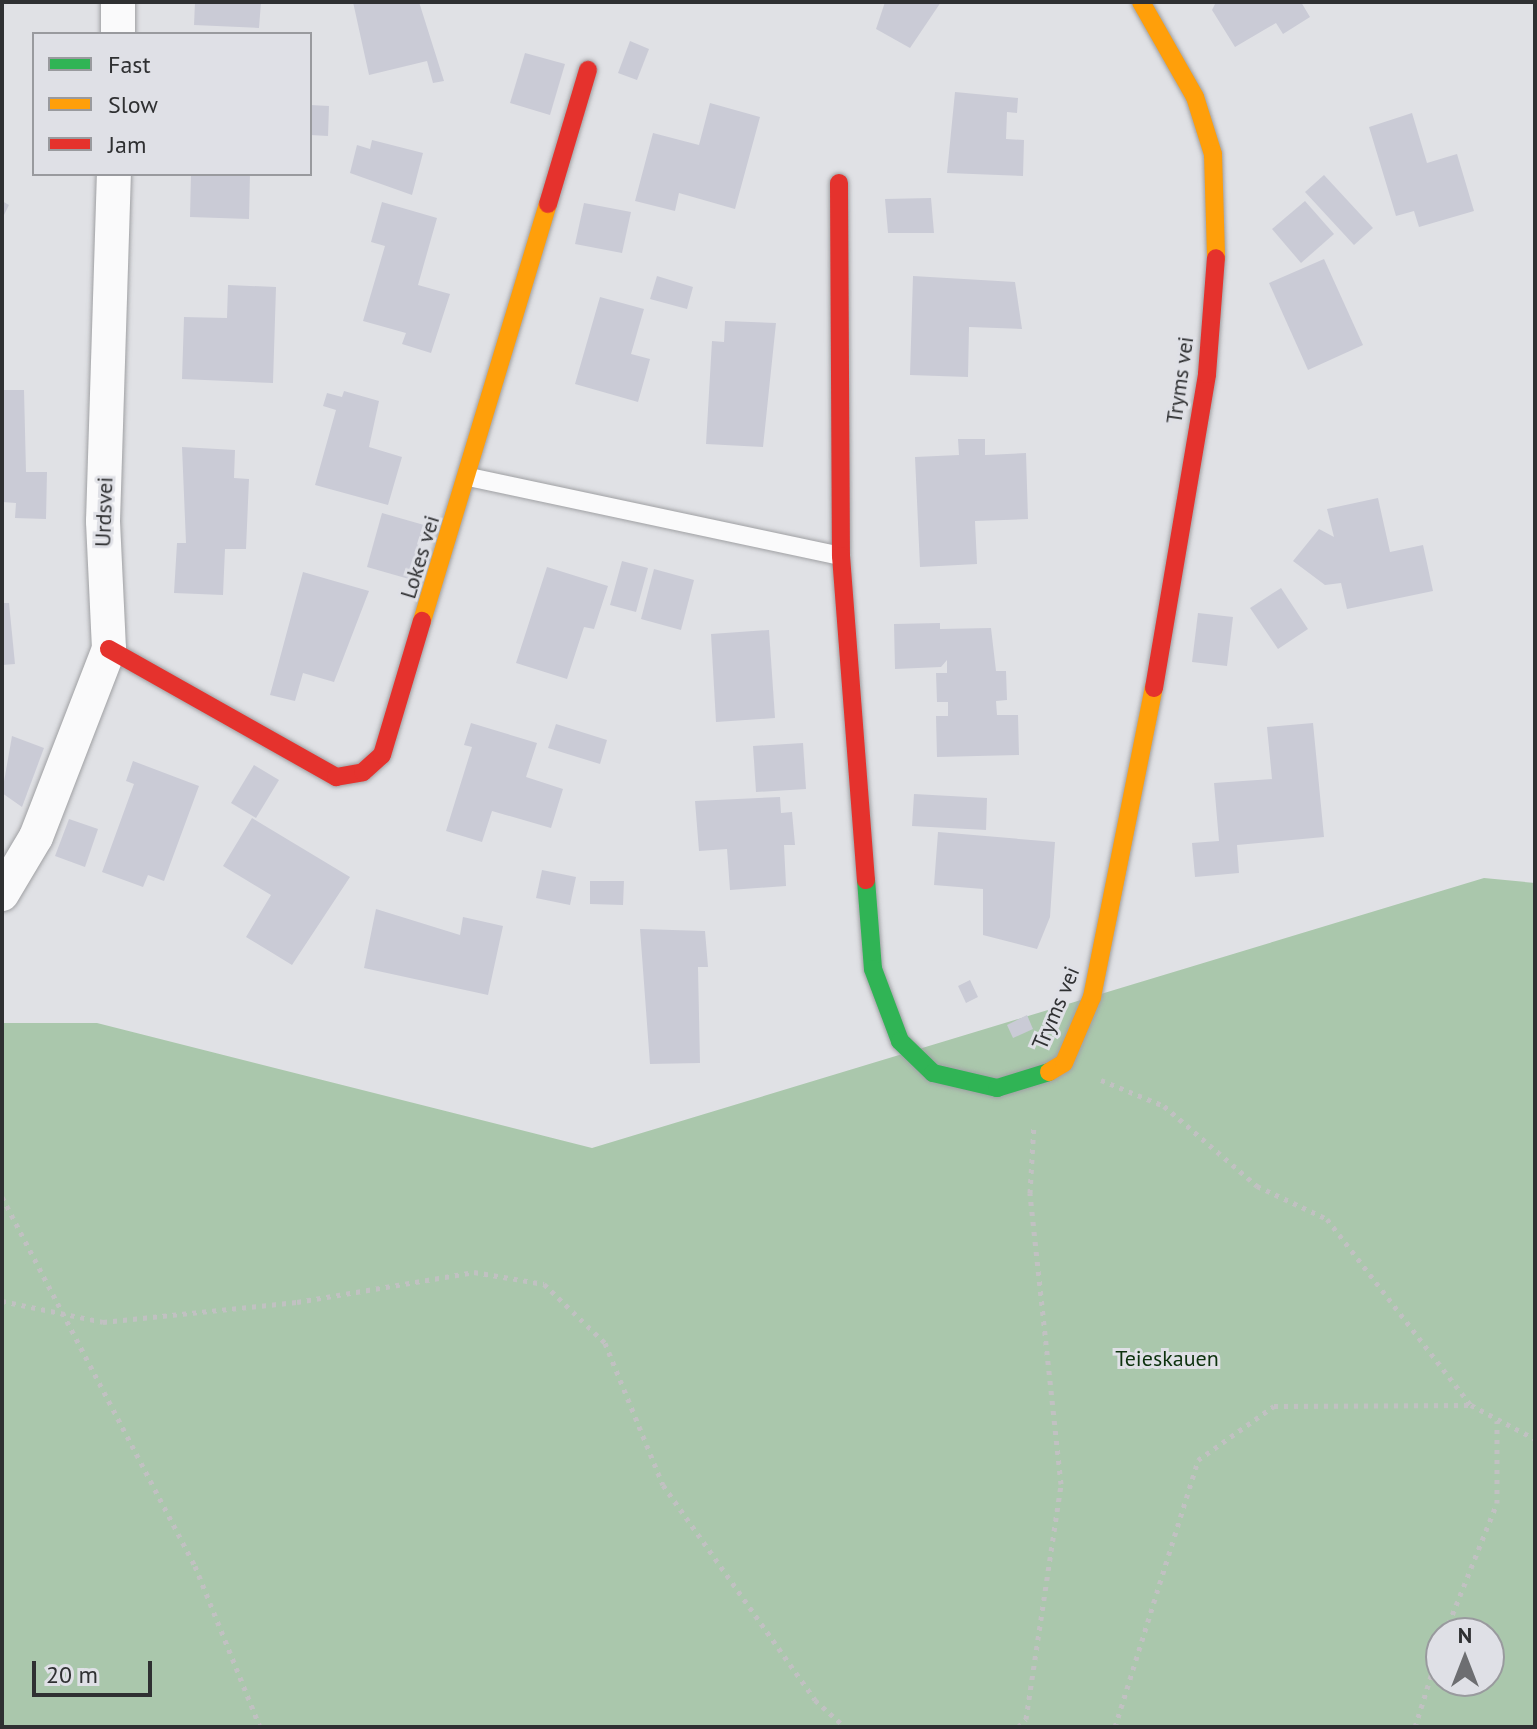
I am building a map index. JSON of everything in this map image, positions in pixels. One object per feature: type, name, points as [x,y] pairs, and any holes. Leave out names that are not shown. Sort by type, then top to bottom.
[{"type":"street","points":[[118,2],[118,32]]},
{"type":"street","name":"Tryms vei","points":[[839,183],[841,556],[881,1001],[900,1041],[933,1073],[997,1088],[1036,1080],[1064,1063],[1092,997],[1118,892],[1207,374],[1216,271],[1213,154],[1195,97],[1141,2]]},
{"type":"street","name":"Lokes vei","points":[[109,649],[314,769],[336,777],[363,772],[382,755],[392,732],[469,477],[515,296],[588,70]]},
{"type":"street","name":"Urdsvei","points":[[2,894],[36,837],[109,649],[103,521],[114,176]]},
{"type":"lane","points":[[469,477],[841,556]]},
{"type":"path","points":[[1064,1063],[1164,1106],[1257,1186],[1327,1219],[1471,1405],[1535,1439]]},
{"type":"path","points":[[1018,1727],[1026,1719],[1061,1484],[1030,1193],[1036,1080]]},
{"type":"path","points":[[2,1197],[65,1308],[195,1566],[260,1727]]},
{"type":"path","points":[[2,1301],[65,1308],[103,1322],[183,1316],[474,1272],[544,1284],[605,1343],[663,1485],[815,1700],[845,1727]]},
{"type":"path","points":[[1115,1727],[1198,1460],[1274,1406],[1471,1405]]},
{"type":"path","points":[[1451,1617],[1497,1503],[1497,1420]]},
{"type":"path","points":[[1415,1727],[1425,1695]]},
{"type":"green space","name":"Teieskauen","points":[[1484,878],[1535,883],[1535,1727],[2,1727],[2,1023],[97,1023],[592,1148]]},
{"type":"building","points":[[195,2],[261,2],[259,28],[194,25]]},
{"type":"building","points":[[353,2],[419,2],[444,81],[433,83],[427,61],[369,75]]},
{"type":"building","points":[[885,2],[941,2],[910,48],[876,29]]},
{"type":"building","points":[[1216,2],[1301,2],[1310,17],[1283,34],[1276,23],[1235,47],[1212,10]]},
{"type":"building","points":[[630,41],[649,49],[637,80],[618,73]]},
{"type":"building","points":[[525,53],[565,64],[550,115],[510,103]]},
{"type":"building","points":[[955,92],[1018,98],[1017,113],[1007,112],[1006,139],[1024,140],[1023,176],[947,173]]},
{"type":"building","points":[[710,103],[760,117],[735,209],[679,193],[675,211],[635,201],[653,133],[699,145]]},
{"type":"building","points":[[312,105],[329,106],[328,136],[312,135]]},
{"type":"building","points":[[1412,113],[1427,163],[1457,154],[1474,211],[1419,227],[1414,211],[1396,216],[1369,127]]},
{"type":"building","points":[[372,140],[423,153],[412,195],[350,173],[357,145],[370,149]]},
{"type":"building","points":[[1324,175],[1373,228],[1354,245],[1305,192]]},
{"type":"building","points":[[191,176],[250,176],[249,219],[190,217]]},
{"type":"building","points":[[931,198],[934,233],[888,233],[885,199]]},
{"type":"building","points":[[2,201],[9,205],[2,219]]},
{"type":"building","points":[[1305,201],[1334,234],[1301,263],[1272,229]]},
{"type":"building","points":[[382,202],[437,218],[418,285],[450,294],[431,353],[402,344],[406,333],[363,321],[385,246],[371,242]]},
{"type":"building","points":[[584,203],[631,212],[622,253],[575,244]]},
{"type":"building","points":[[1324,259],[1363,345],[1308,370],[1269,283]]},
{"type":"building","points":[[657,276],[693,287],[687,309],[650,299]]},
{"type":"building","points":[[913,276],[1015,282],[1022,329],[969,327],[968,377],[910,375]]},
{"type":"building","points":[[228,285],[276,287],[273,383],[182,379],[184,317],[227,318]]},
{"type":"building","points":[[600,297],[644,309],[631,354],[650,359],[638,402],[575,384]]},
{"type":"building","points":[[725,321],[776,323],[763,447],[706,444],[712,341],[724,342]]},
{"type":"building","points":[[2,390],[24,390],[26,472],[47,472],[46,519],[15,518],[16,503],[2,502]]},
{"type":"building","points":[[344,391],[379,401],[369,447],[402,457],[388,505],[315,485],[336,410],[323,406],[327,393],[342,397]]},
{"type":"building","points":[[958,439],[985,439],[985,455],[1026,453],[1028,519],[975,521],[977,564],[920,567],[915,457],[959,455]]},
{"type":"building","points":[[182,447],[235,450],[234,478],[249,479],[246,549],[225,549],[223,595],[174,593],[177,543],[186,543]]},
{"type":"building","points":[[1378,498],[1390,552],[1423,545],[1433,591],[1347,609],[1341,583],[1325,585],[1293,561],[1319,529],[1334,537],[1327,509]]},
{"type":"building","points":[[382,513],[424,525],[409,579],[367,567]]},
{"type":"building","points":[[622,561],[648,568],[636,612],[610,605]]},
{"type":"building","points":[[547,567],[608,586],[594,629],[584,627],[567,679],[516,663]]},
{"type":"building","points":[[654,569],[694,580],[681,630],[641,619]]},
{"type":"building","points":[[303,572],[369,591],[334,682],[303,673],[295,701],[270,695]]},
{"type":"building","points":[[1281,588],[1308,629],[1278,649],[1250,608]]},
{"type":"building","points":[[2,603],[9,603],[15,664],[2,665]]},
{"type":"building","points":[[1198,613],[1233,617],[1227,666],[1192,662]]},
{"type":"building","points":[[940,623],[940,629],[991,628],[996,671],[1006,671],[1007,700],[996,701],[997,715],[1018,715],[1019,755],[937,757],[936,716],[948,716],[948,702],[937,702],[936,673],[947,673],[947,660],[941,667],[895,669],[894,624]]},
{"type":"building","points":[[769,630],[775,718],[716,722],[711,634]]},
{"type":"building","points":[[471,723],[537,743],[526,777],[563,789],[551,828],[492,811],[482,842],[446,831],[472,747],[464,745]]},
{"type":"building","points":[[1313,723],[1324,837],[1237,845],[1239,873],[1195,877],[1192,843],[1219,841],[1214,783],[1272,779],[1267,727]]},
{"type":"building","points":[[556,724],[607,740],[600,764],[548,748]]},
{"type":"building","points":[[12,736],[44,748],[22,807],[2,793]]},
{"type":"building","points":[[803,743],[806,789],[756,792],[753,746]]},
{"type":"building","points":[[133,761],[199,786],[164,881],[148,875],[143,887],[102,872],[134,784],[126,781]]},
{"type":"building","points":[[254,765],[279,780],[256,818],[231,803]]},
{"type":"building","points":[[914,794],[987,798],[986,830],[912,826]]},
{"type":"building","points":[[780,797],[781,813],[792,812],[795,845],[784,845],[786,886],[730,890],[727,849],[699,851],[695,801]]},
{"type":"building","points":[[252,818],[350,877],[292,965],[246,937],[271,895],[223,866]]},
{"type":"building","points":[[69,819],[98,829],[85,867],[55,856]]},
{"type":"building","points":[[938,832],[1055,842],[1050,917],[1037,949],[983,935],[983,889],[934,885]]},
{"type":"building","points":[[542,870],[576,877],[570,905],[536,898]]},
{"type":"building","points":[[590,881],[624,881],[623,905],[590,904]]},
{"type":"building","points":[[376,909],[460,935],[463,917],[503,926],[488,995],[364,968]]},
{"type":"building","points":[[640,929],[705,931],[708,967],[698,967],[700,1063],[650,1064]]},
{"type":"building","points":[[970,980],[978,997],[966,1003],[958,986]]},
{"type":"building","points":[[1027,1015],[1033,1029],[1013,1038],[1007,1025]]},
{"type":"traffic: fast","points":[[866,880],[873,969],[900,1041],[933,1073],[997,1088],[1049,1072]]},
{"type":"traffic: slow","points":[[1141,2],[1195,97],[1213,154],[1216,258]]},
{"type":"traffic: slow","points":[[422,621],[548,204]]},
{"type":"traffic: slow","points":[[1049,1072],[1064,1063],[1092,997],[1154,688]]},
{"type":"traffic: jam","points":[[548,204],[588,70]]},
{"type":"traffic: jam","points":[[839,183],[841,556],[866,880]]},
{"type":"traffic: jam","points":[[1154,688],[1207,374],[1216,258]]},
{"type":"traffic: jam","points":[[109,649],[336,777],[363,772],[382,755],[422,621]]}]
